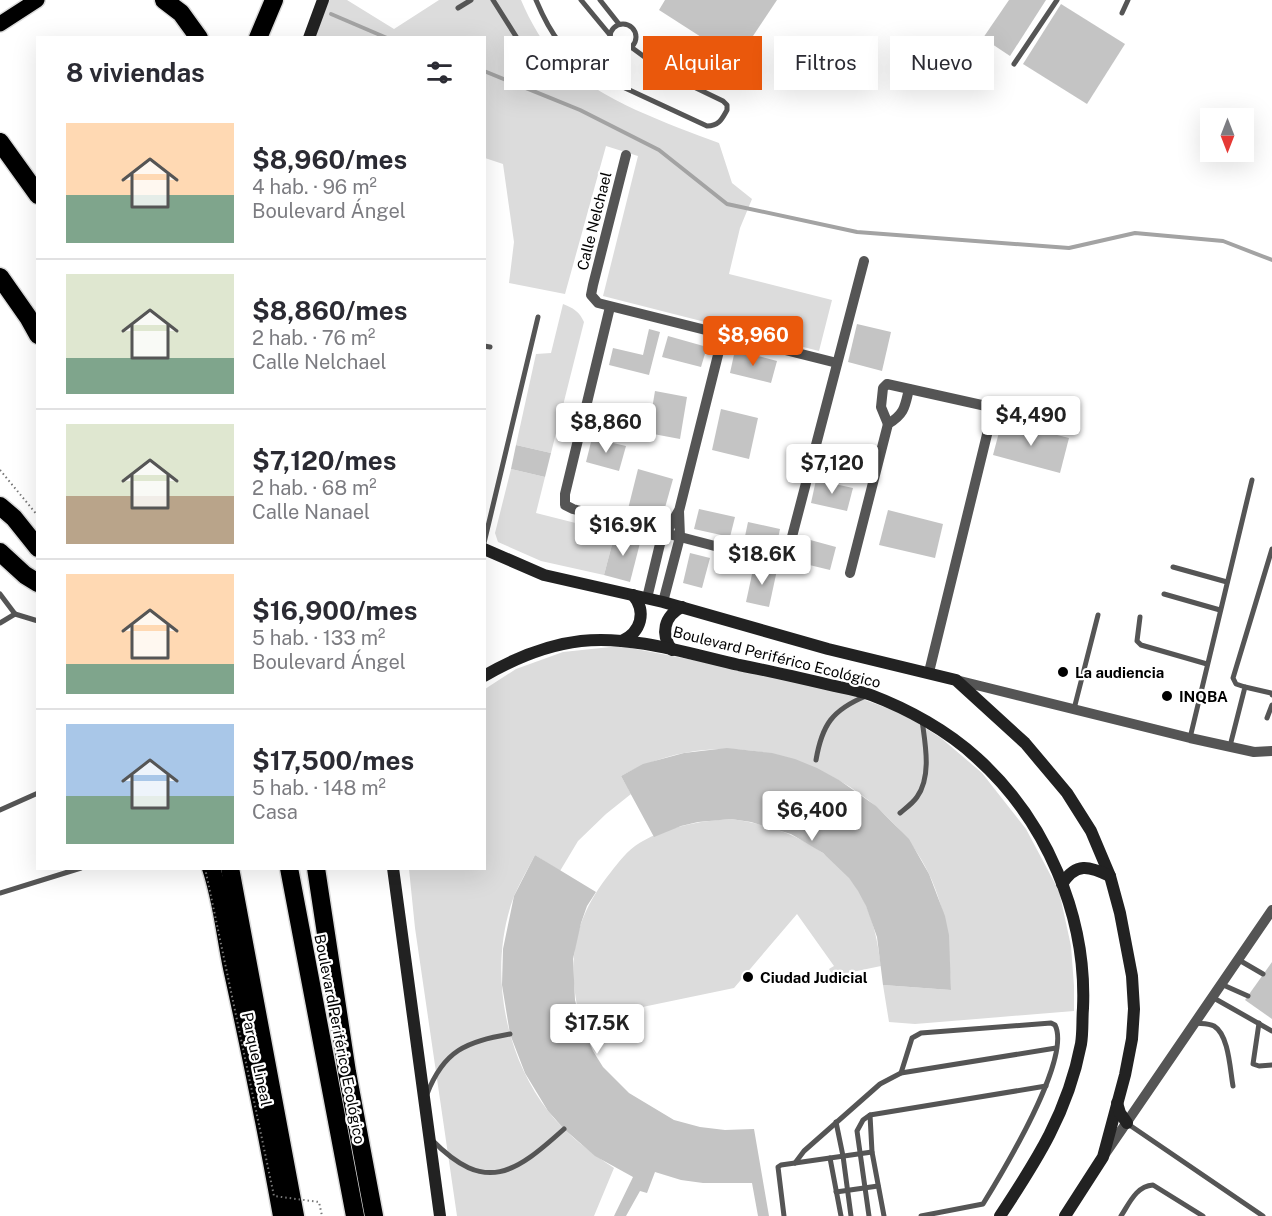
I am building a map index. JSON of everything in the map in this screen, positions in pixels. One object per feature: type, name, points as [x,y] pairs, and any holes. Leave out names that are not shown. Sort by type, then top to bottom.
[{"type":"highway","points":[[164,0],[181,13],[198,36]]},
{"type":"highway","points":[[259,36],[274,0]]},
{"type":"highway","points":[[5,147],[36,166]]},
{"type":"highway","points":[[5,147],[36,192]]},
{"type":"highway","points":[[0,277],[36,331]]},
{"type":"highway","points":[[0,506],[14,518],[36,546]]},
{"type":"highway","points":[[0,552],[36,582]]},
{"type":"highway","points":[[212,870],[219,893],[229,954],[260,1096],[282,1216]]},
{"type":"highway","points":[[230,870],[295,1216]]},
{"type":"highway","name":"Boulevard Periférico Ecológico","points":[[290,870],[355,1216]]},
{"type":"highway","points":[[315,870],[347,1072],[374,1216]]},
{"type":"main road","points":[[0,24],[37,0]]},
{"type":"street","points":[[310,36],[323,0]]},
{"type":"street","name":"Calle Nelchael","points":[[610,307],[598,303],[591,295],[626,155]]},
{"type":"street","points":[[837,363],[610,307],[565,494],[565,505],[772,561],[783,560],[788,552],[864,261]]},
{"type":"street","points":[[663,602],[680,537],[679,511],[723,335]]},
{"type":"street","points":[[850,573],[888,424],[881,406],[883,388],[887,384],[986,406],[993,410],[928,672]]},
{"type":"street","points":[[888,424],[899,418],[904,410],[909,389]]},
{"type":"street","points":[[646,598],[660,544],[679,511]]},
{"type":"street","name":"Boulevard Periférico Ecológico","points":[[486,550],[544,575],[663,602],[828,649],[956,680],[1025,743],[1067,793],[1091,831],[1110,876],[1120,913],[1132,976],[1134,1009],[1131,1039],[1125,1075],[1103,1157],[1065,1216]]},
{"type":"street","points":[[622,640],[634,633],[641,620],[640,606],[633,595]]},
{"type":"street","points":[[672,650],[666,639],[665,626],[671,614],[682,607]]},
{"type":"street","name":"Boulevard Periférico Ecológico","points":[[486,675],[509,662],[541,649],[582,640],[622,640],[672,650],[870,694],[921,719],[960,744],[1003,784],[1029,817],[1062,884],[1082,956],[1084,984],[1082,1041],[1073,1078],[1060,1114],[1044,1148],[1000,1216]]},
{"type":"street","points":[[956,680],[1190,738],[1254,752],[1272,751]]},
{"type":"street","points":[[1062,884],[1070,872],[1077,868],[1096,869],[1110,876]]},
{"type":"street","points":[[393,870],[440,1216]]},
{"type":"street","points":[[1103,1157],[1272,910]]},
{"type":"street","points":[[1117,1103],[1127,1123]]},
{"type":"lane","points":[[458,8],[471,0]]},
{"type":"lane","points":[[493,0],[516,36]]},
{"type":"lane","points":[[536,0],[554,36]]},
{"type":"lane","points":[[581,0],[608,36]]},
{"type":"lane","points":[[600,0],[619,24]]},
{"type":"lane","points":[[1014,64],[1057,0]]},
{"type":"lane","points":[[1122,14],[1128,0]]},
{"type":"lane","points":[[610,36],[611,30],[619,24],[633,29],[636,39],[631,47],[669,75],[723,101],[727,105],[727,110],[714,126],[707,126],[629,90]]},
{"type":"lane","points":[[486,535],[538,317]]},
{"type":"lane","points":[[1190,738],[1252,480]]},
{"type":"lane","points":[[1272,552],[1233,678],[1236,684],[1272,695]]},
{"type":"lane","points":[[1173,567],[1227,582]]},
{"type":"lane","points":[[1164,594],[1220,610]]},
{"type":"lane","points":[[1,598],[15,614],[36,621]]},
{"type":"lane","points":[[0,623],[15,614]]},
{"type":"lane","points":[[1074,709],[1098,615]]},
{"type":"lane","points":[[1140,617],[1137,640],[1141,645],[1208,664]]},
{"type":"lane","points":[[1230,746],[1245,687]]},
{"type":"lane","points":[[816,760],[822,734],[834,715],[848,704],[870,694]]},
{"type":"lane","points":[[1267,718],[1272,705]]},
{"type":"lane","points":[[900,813],[919,795],[924,782],[925,743],[921,719]]},
{"type":"lane","points":[[0,810],[36,794]]},
{"type":"lane","points":[[0,893],[75,870]]},
{"type":"lane","points":[[1238,960],[1263,974]]},
{"type":"lane","points":[[1221,984],[1248,996]]},
{"type":"lane","points":[[1212,997],[1272,1031]]},
{"type":"lane","points":[[901,1073],[912,1038],[921,1033],[1051,1023],[1058,1029],[1056,1048],[1046,1086],[1031,1120],[983,1204],[921,1216]]},
{"type":"lane","points":[[1194,1023],[1209,1024],[1221,1032],[1233,1086]]},
{"type":"lane","points":[[1259,1023],[1253,1064],[1272,1065]]},
{"type":"lane","points":[[424,1101],[433,1079],[445,1060],[460,1049],[479,1040],[510,1034]]},
{"type":"lane","points":[[795,1163],[804,1151],[880,1084],[901,1073],[1056,1048]]},
{"type":"lane","points":[[869,1216],[857,1131],[863,1120],[870,1116],[1046,1086]]},
{"type":"lane","points":[[870,1116],[872,1152],[884,1216]]},
{"type":"lane","points":[[836,1122],[851,1216]]},
{"type":"lane","points":[[1127,1123],[1263,1216]]},
{"type":"lane","points":[[429,1138],[447,1156],[470,1169],[488,1173],[504,1172],[539,1151],[564,1129]]},
{"type":"lane","points":[[783,1216],[777,1171],[781,1165],[872,1152]]},
{"type":"lane","points":[[830,1158],[841,1216]]},
{"type":"lane","points":[[836,1192],[878,1185]]},
{"type":"lane","points":[[1121,1216],[1138,1190],[1145,1185],[1153,1185],[1203,1216]]},
{"type":"path","points":[[0,470],[36,513]]},
{"type":"path","name":"Parque Lineal","points":[[205,870],[274,1196],[319,1202],[322,1216]]},
{"type":"shaded area","points":[[329,0],[347,0],[394,29],[439,0],[521,0],[540,36],[504,36],[504,90],[599,90],[635,110],[719,143],[732,183],[752,199],[740,228],[729,274],[832,300],[819,351],[603,296],[638,156],[606,146],[565,294],[509,283],[514,242],[503,164],[486,158],[486,36],[316,36]]},
{"type":"shaded area","points":[[563,304],[575,310],[584,322],[551,453],[516,445],[536,354],[551,353]]},
{"type":"shaded area","points":[[511,469],[545,477],[536,513],[615,533],[604,575],[541,561],[498,542],[495,533]]},
{"type":"shaded area","points":[[620,646],[735,668],[849,694],[903,714],[941,738],[982,773],[1026,829],[1059,891],[1071,946],[1074,1011],[915,1024],[889,1022],[883,985],[951,990],[948,945],[940,903],[922,861],[896,825],[850,787],[823,772],[766,753],[737,749],[708,750],[678,754],[649,763],[621,776],[631,794],[578,841],[560,871],[535,855],[514,896],[506,923],[502,951],[501,979],[504,1008],[520,1063],[548,1111],[570,1135],[614,1168],[594,1216],[457,1216],[415,928],[409,870],[486,870],[486,688],[516,669],[563,652]]},
{"type":"shaded area","points":[[731,819],[772,828],[792,836],[829,858],[844,872],[857,889],[870,915],[881,966],[833,976],[829,969],[834,966],[797,914],[734,988],[580,1020],[574,980],[576,945],[586,911],[607,877],[631,849],[646,839],[694,823]]},
{"type":"building","points":[[665,0],[777,0],[753,36],[700,36],[659,10]]},
{"type":"building","points":[[1009,0],[1046,0],[1010,56],[994,45],[994,36],[984,36]]},
{"type":"building","points":[[1061,4],[1125,44],[1087,104],[1023,64]]},
{"type":"building","points":[[857,324],[891,332],[882,371],[848,362]]},
{"type":"building","points":[[649,329],[660,332],[649,375],[609,365],[613,348],[643,355]]},
{"type":"building","points":[[668,336],[707,347],[701,367],[662,357]]},
{"type":"building","points":[[735,350],[777,361],[771,383],[730,373]]},
{"type":"building","points":[[655,391],[687,397],[680,439],[648,433]]},
{"type":"building","points":[[721,409],[758,418],[749,459],[712,450]]},
{"type":"building","points":[[1002,421],[1069,438],[1060,473],[993,455]]},
{"type":"building","points":[[592,438],[626,446],[619,471],[586,462]]},
{"type":"building","points":[[516,445],[551,453],[545,477],[511,469]]},
{"type":"building","points":[[638,469],[673,479],[661,522],[627,513]]},
{"type":"building","points":[[816,480],[853,488],[847,511],[811,503]]},
{"type":"building","points":[[699,509],[735,517],[730,537],[694,529]]},
{"type":"building","points":[[888,510],[943,524],[935,558],[879,545]]},
{"type":"building","points":[[748,522],[780,529],[776,548],[744,541]]},
{"type":"building","points":[[615,533],[641,539],[630,582],[604,575]]},
{"type":"building","points":[[803,538],[836,547],[830,570],[797,562]]},
{"type":"building","points":[[690,553],[710,558],[702,588],[683,583]]},
{"type":"building","points":[[754,565],[777,570],[769,607],[746,602]]},
{"type":"building","points":[[727,748],[772,753],[817,768],[839,780],[876,806],[909,839],[929,874],[945,916],[949,935],[951,990],[883,985],[877,937],[858,891],[849,878],[823,853],[791,834],[751,822],[731,819],[698,822],[654,837],[621,776],[643,764],[684,753]]},
{"type":"building","points":[[535,855],[596,892],[587,906],[581,923],[573,959],[575,1000],[580,1020],[593,1051],[603,1067],[629,1093],[674,1120],[700,1127],[725,1130],[754,1129],[769,1216],[758,1216],[752,1183],[703,1183],[681,1180],[655,1172],[647,1193],[640,1191],[626,1216],[614,1216],[633,1177],[595,1156],[564,1129],[548,1111],[525,1073],[510,1034],[502,985],[503,949],[514,896]]},
{"type":"building","points":[[1272,962],[1272,1019],[1245,1000]]},
{"type":"waterway","points":[[331,14],[382,36]]},
{"type":"waterway","points":[[486,72],[580,110],[659,150],[727,204],[857,232],[1069,248],[1135,233],[1223,241],[1272,260]]},
{"type":"place","name":"La audiencia","points":[[1063,672]]},
{"type":"place","name":"INQBA","points":[[1167,696]]},
{"type":"place","name":"Ciudad Judicial","points":[[748,977]]}]
